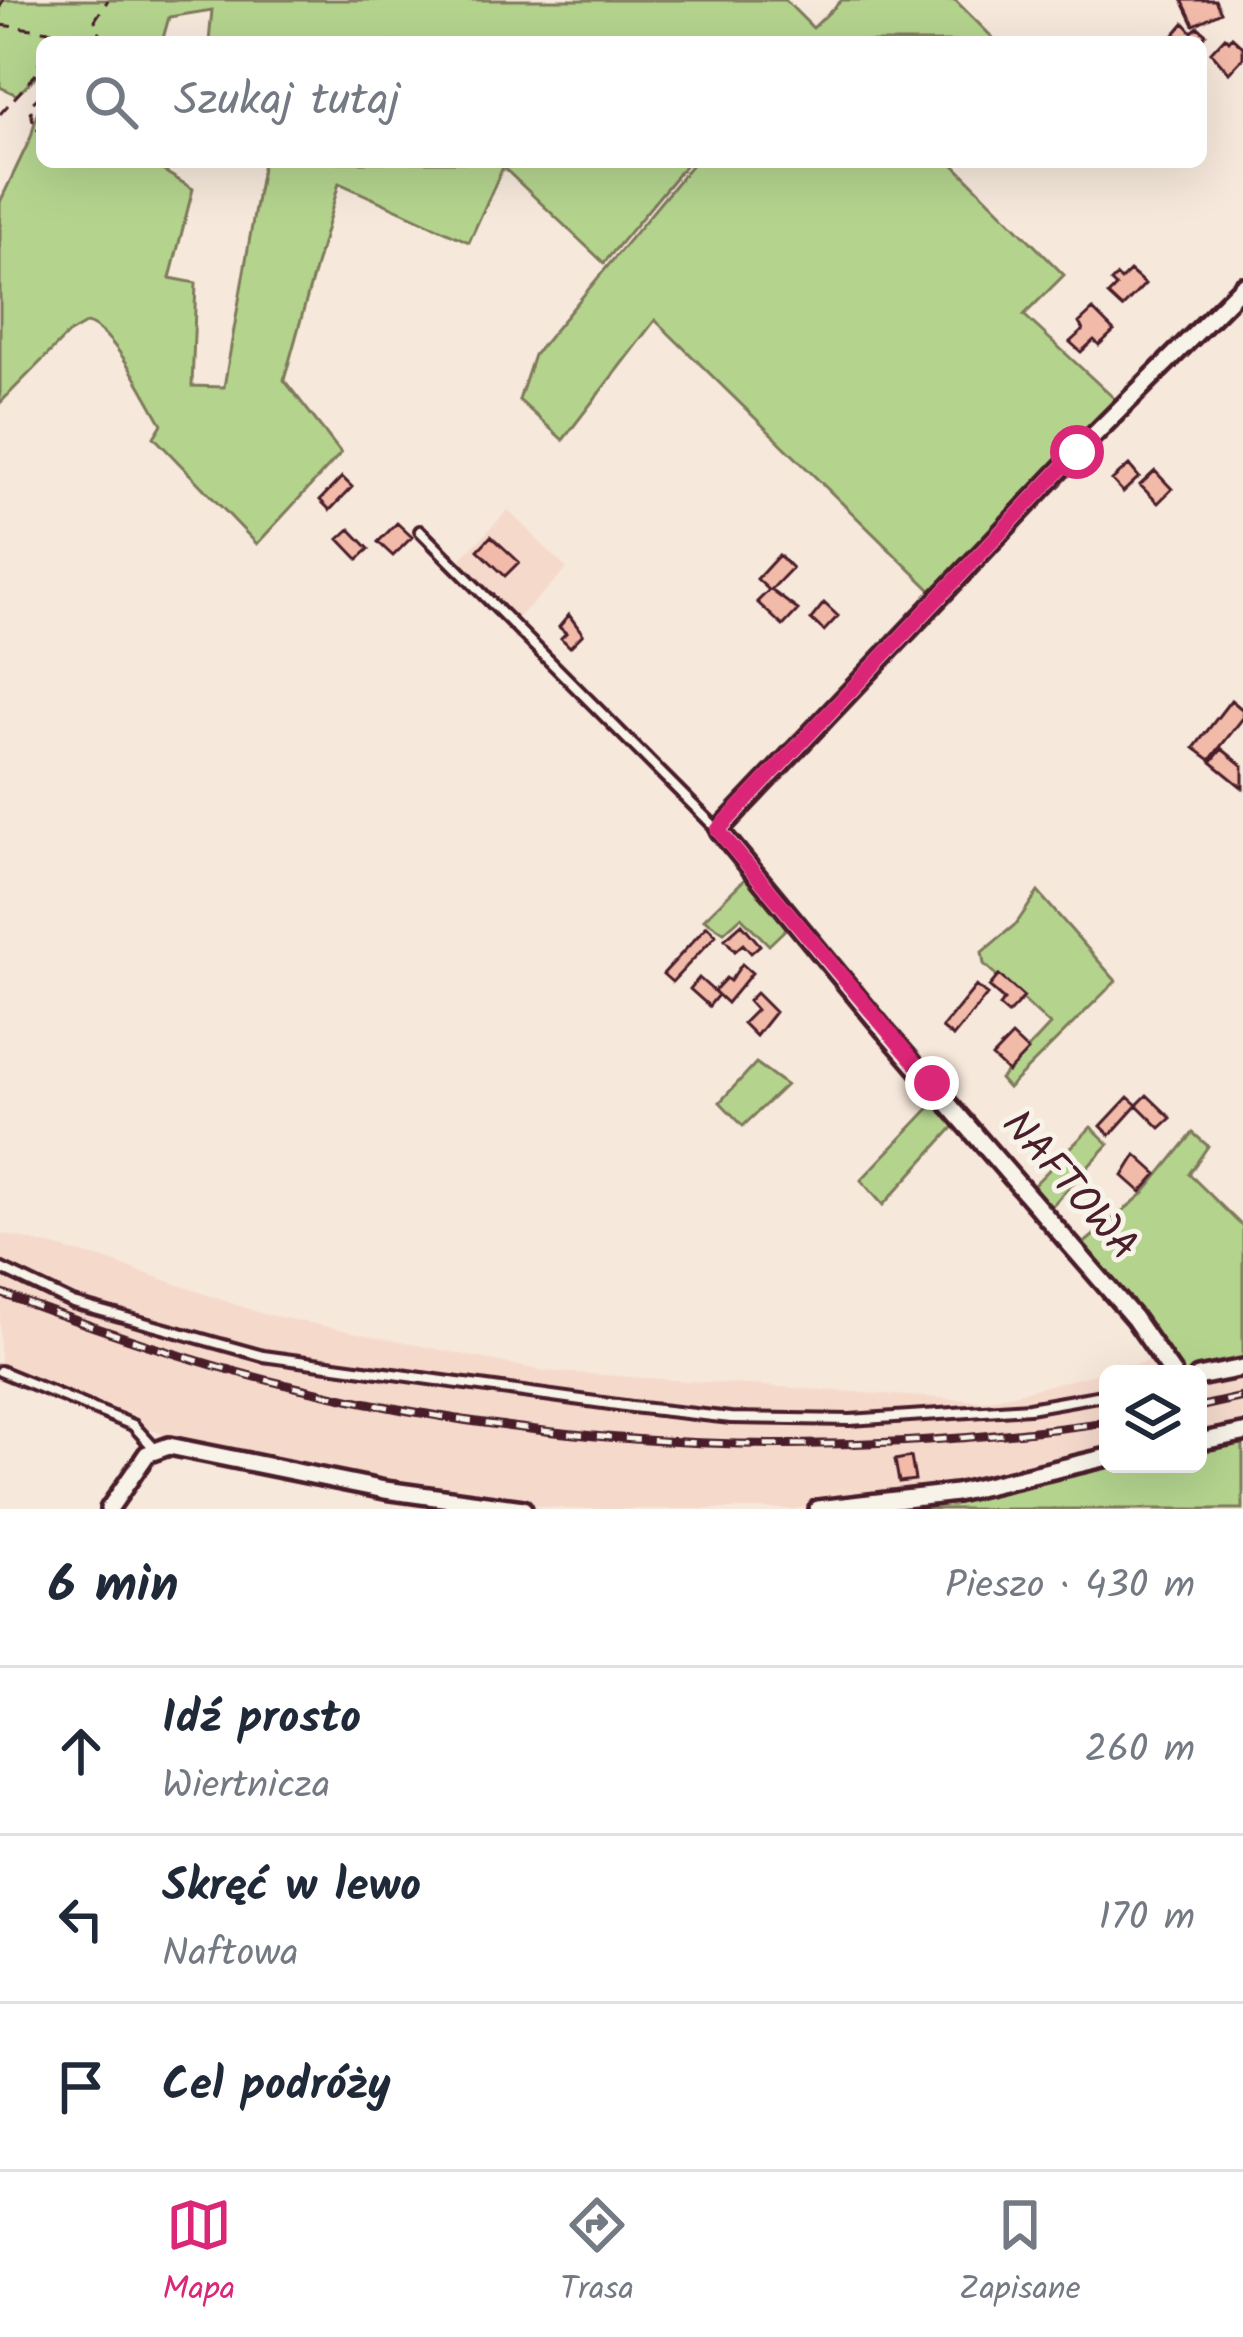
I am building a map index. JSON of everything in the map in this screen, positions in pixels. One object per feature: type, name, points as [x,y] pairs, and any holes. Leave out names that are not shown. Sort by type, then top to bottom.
[{"type":"street","points":[[718,830],[1077,452],[1243,286]]},
{"type":"street","name":"NAFTOWA","points":[[718,830],[1134,1318],[1166,1365]]},
{"type":"street","points":[[1207,1375],[1243,1368]]},
{"type":"street","points":[[1207,1440],[1243,1433]]},
{"type":"street","points":[[109,1509],[155,1448],[178,1446],[386,1490],[523,1509]]},
{"type":"street","points":[[818,1509],[956,1493],[1099,1458]]},
{"type":"lane","points":[[420,531],[718,830]]},
{"type":"lane","points":[[0,1268],[73,1303],[262,1356],[632,1407],[731,1418],[850,1420],[1029,1408],[1099,1396]]},
{"type":"lane","points":[[0,1371],[133,1425],[155,1448]]},
{"type":"path","points":[[0,7],[3,0]]},
{"type":"path","points":[[101,36],[95,20],[108,0]]},
{"type":"path","points":[[0,25],[82,36]]},
{"type":"path","points":[[47,36],[48,31]]},
{"type":"path","points":[[0,114],[36,74]]},
{"type":"path","points":[[36,100],[30,105],[36,128]]},
{"type":"shaded area","points":[[508,510],[567,569],[515,621],[458,562]]},
{"type":"shaded area","points":[[0,1233],[101,1258],[260,1313],[544,1371],[984,1401],[1099,1373],[1099,1453],[1068,1456],[951,1491],[793,1509],[568,1509],[411,1488],[183,1443],[0,1367]]},
{"type":"shaded area","points":[[1161,1358],[1166,1365],[1132,1365]]},
{"type":"shaded area","points":[[1243,1368],[1243,1428],[1207,1435],[1207,1375]]},
{"type":"green space","points":[[0,0],[785,0],[813,28],[842,0],[955,0],[991,36],[210,36],[212,10],[169,17],[164,36],[36,36],[36,77],[17,95],[0,87]]},
{"type":"green space","points":[[36,117],[36,168],[159,168],[193,189],[170,278],[196,283],[192,386],[224,387],[262,168],[503,168],[469,242],[339,183],[284,380],[341,453],[257,544],[154,437],[162,424],[119,352],[98,329],[87,323],[68,334],[0,403],[0,202]]},
{"type":"green space","points":[[504,168],[683,168],[604,263]]},
{"type":"green space","points":[[689,168],[957,168],[1064,275],[1024,315],[1118,402],[935,594],[655,320],[563,440],[519,400],[534,355]]},
{"type":"green space","points":[[749,875],[792,923],[769,945],[741,917],[724,932],[704,919]]},
{"type":"green space","points":[[1038,892],[1116,981],[1008,1088],[1000,1079],[1050,1025],[984,964],[982,952],[1016,924]]},
{"type":"green space","points":[[756,1063],[786,1085],[743,1126],[720,1102]]},
{"type":"green space","points":[[938,1099],[960,1120],[883,1205],[861,1180]]},
{"type":"green space","points":[[1091,1127],[1109,1144],[1047,1211],[1029,1190]]},
{"type":"green space","points":[[1193,1133],[1208,1146],[1189,1174],[1243,1227],[1243,1365],[1207,1372],[1207,1365],[1168,1365],[1145,1320],[1082,1245],[1143,1194]]},
{"type":"green space","points":[[1243,1439],[1243,1509],[843,1509],[1099,1466],[1099,1473],[1207,1473],[1207,1447]]},
{"type":"building","points":[[1182,0],[1215,0],[1221,12],[1194,25]]},
{"type":"building","points":[[1184,23],[1192,32],[1198,27],[1206,34],[1204,36],[1173,36]]},
{"type":"building","points":[[1225,37],[1243,47],[1243,58],[1229,73],[1211,52]]},
{"type":"building","points":[[1130,271],[1145,284],[1122,308],[1108,295],[1116,287],[1111,282]]},
{"type":"building","points":[[1093,310],[1114,331],[1099,345],[1094,340],[1081,352],[1070,342],[1083,330],[1079,323]]},
{"type":"building","points":[[1129,465],[1139,477],[1123,492],[1112,480]]},
{"type":"building","points":[[1155,471],[1172,489],[1158,503],[1140,485]]},
{"type":"building","points":[[342,477],[352,487],[330,510],[320,500]]},
{"type":"building","points":[[397,523],[412,537],[393,556],[378,542]]},
{"type":"building","points":[[350,529],[369,549],[358,559],[339,539]]},
{"type":"building","points":[[491,536],[519,562],[505,576],[478,550]]},
{"type":"building","points":[[779,555],[792,568],[771,590],[798,610],[783,626],[757,602],[769,590],[757,579]]},
{"type":"building","points":[[824,603],[838,616],[824,631],[811,619]]},
{"type":"building","points":[[569,615],[583,634],[570,647],[559,627]]},
{"type":"building","points":[[1231,700],[1243,710],[1243,718],[1210,760],[1194,748]]},
{"type":"building","points":[[1222,749],[1243,766],[1243,788],[1211,762]]},
{"type":"building","points":[[742,924],[760,945],[751,953],[743,944],[735,951],[725,939]]},
{"type":"building","points":[[707,926],[716,935],[672,982],[663,974]]},
{"type":"building","points":[[742,964],[752,973],[727,1003],[714,991],[726,978],[730,981]]},
{"type":"building","points":[[999,975],[1024,997],[1008,1014],[999,1006],[1004,1000],[989,987]]},
{"type":"building","points":[[699,978],[718,995],[709,1006],[690,989]]},
{"type":"building","points":[[976,986],[987,995],[953,1037],[942,1028]]},
{"type":"building","points":[[756,993],[775,1012],[756,1036],[743,1023],[756,1010],[748,1001]]},
{"type":"building","points":[[1012,1036],[1028,1051],[1008,1072],[992,1057]]},
{"type":"building","points":[[1147,1095],[1171,1118],[1160,1128],[1137,1105]]},
{"type":"building","points":[[1128,1097],[1137,1105],[1110,1135],[1101,1126]]},
{"type":"building","points":[[1136,1155],[1157,1174],[1141,1192],[1123,1176]]},
{"type":"building","points":[[911,1457],[915,1480],[899,1482],[895,1460]]},
{"type":"railway","points":[[0,1293],[257,1378],[496,1425],[700,1443],[802,1444],[904,1442],[1099,1423]]},
{"type":"railway","points":[[1207,1405],[1243,1397]]},
{"type":"route","points":[[932,1083],[718,830],[1077,452]]}]
